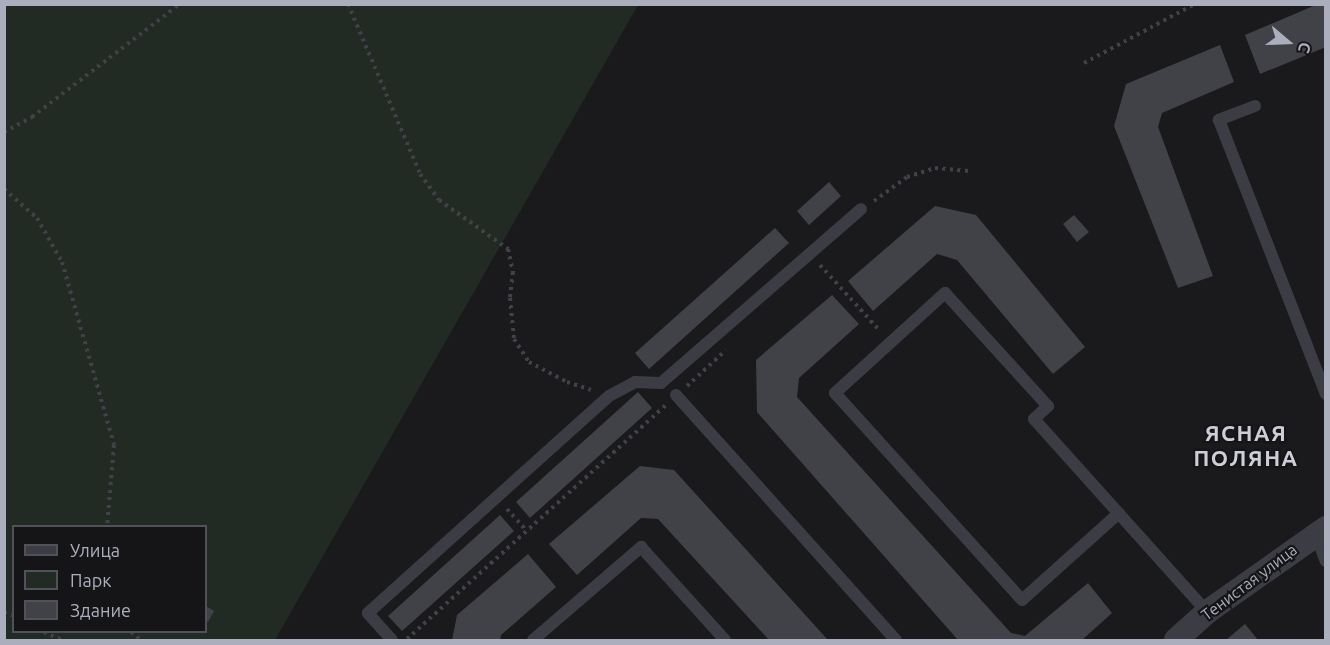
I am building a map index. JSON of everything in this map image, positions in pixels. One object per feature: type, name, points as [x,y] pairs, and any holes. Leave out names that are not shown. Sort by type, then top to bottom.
[{"type":"street","name":"Тенистая улица","points":[[1176,640],[1207,612],[1320,531]]},
{"type":"lane","points":[[1255,106],[1219,120],[1326,394]]},
{"type":"lane","points":[[392,640],[368,613],[609,396],[635,382],[661,383],[861,209]]},
{"type":"lane","points":[[1119,513],[1022,600],[835,393],[945,293],[1048,406],[1034,419],[1119,513],[1207,612]]},
{"type":"lane","points":[[676,395],[897,640]]},
{"type":"lane","points":[[1320,531],[1326,561]]},
{"type":"lane","points":[[533,640],[641,547],[725,640]]},
{"type":"path","points":[[4,132],[32,117],[180,4]]},
{"type":"path","points":[[348,4],[420,174],[439,200],[508,249],[513,272],[510,298],[514,339],[529,362],[567,382],[609,396]]},
{"type":"path","points":[[1084,63],[1195,4]]},
{"type":"path","points":[[861,209],[907,177],[935,168],[972,171]]},
{"type":"path","points":[[4,189],[37,218],[62,262],[114,445],[107,525]]},
{"type":"path","points":[[810,254],[890,343]]},
{"type":"path","points":[[812,273],[820,266]]},
{"type":"path","points":[[405,640],[727,350]]},
{"type":"path","points":[[496,497],[526,531]]},
{"type":"path","points":[[46,633],[62,640]]},
{"type":"green space","points":[[4,5],[638,5],[275,640],[5,640]]},
{"type":"building","points":[[1318,4],[1326,4],[1326,47],[1260,74],[1245,35]]},
{"type":"building","points":[[1220,45],[1234,82],[1162,113],[1158,127],[1213,276],[1178,288],[1114,126],[1126,84]]},
{"type":"building","points":[[829,182],[841,196],[809,225],[797,211]]},
{"type":"building","points":[[935,206],[976,215],[1085,347],[1053,374],[957,260],[937,254],[873,311],[848,281]]},
{"type":"building","points":[[1074,215],[1089,232],[1077,242],[1063,224]]},
{"type":"building","points":[[775,228],[789,243],[649,369],[635,353]]},
{"type":"building","points":[[832,295],[859,324],[799,378],[797,397],[1011,633],[1025,636],[1088,583],[1112,613],[1082,640],[958,640],[757,412],[756,360]]},
{"type":"building","points":[[638,392],[652,408],[530,518],[516,502]]},
{"type":"building","points":[[640,466],[674,470],[828,640],[769,640],[658,519],[641,518],[577,575],[549,544]]},
{"type":"building","points":[[500,515],[514,531],[402,631],[388,616]]},
{"type":"building","points":[[528,554],[556,587],[501,635],[500,640],[452,640],[457,615]]},
{"type":"building","points":[[207,607],[214,611],[207,621]]},
{"type":"building","points":[[1245,624],[1258,640],[1226,640]]},
{"type":"district","name":"ЯСНАЯ ПОЛЯНА","points":[[1246,444]]}]
